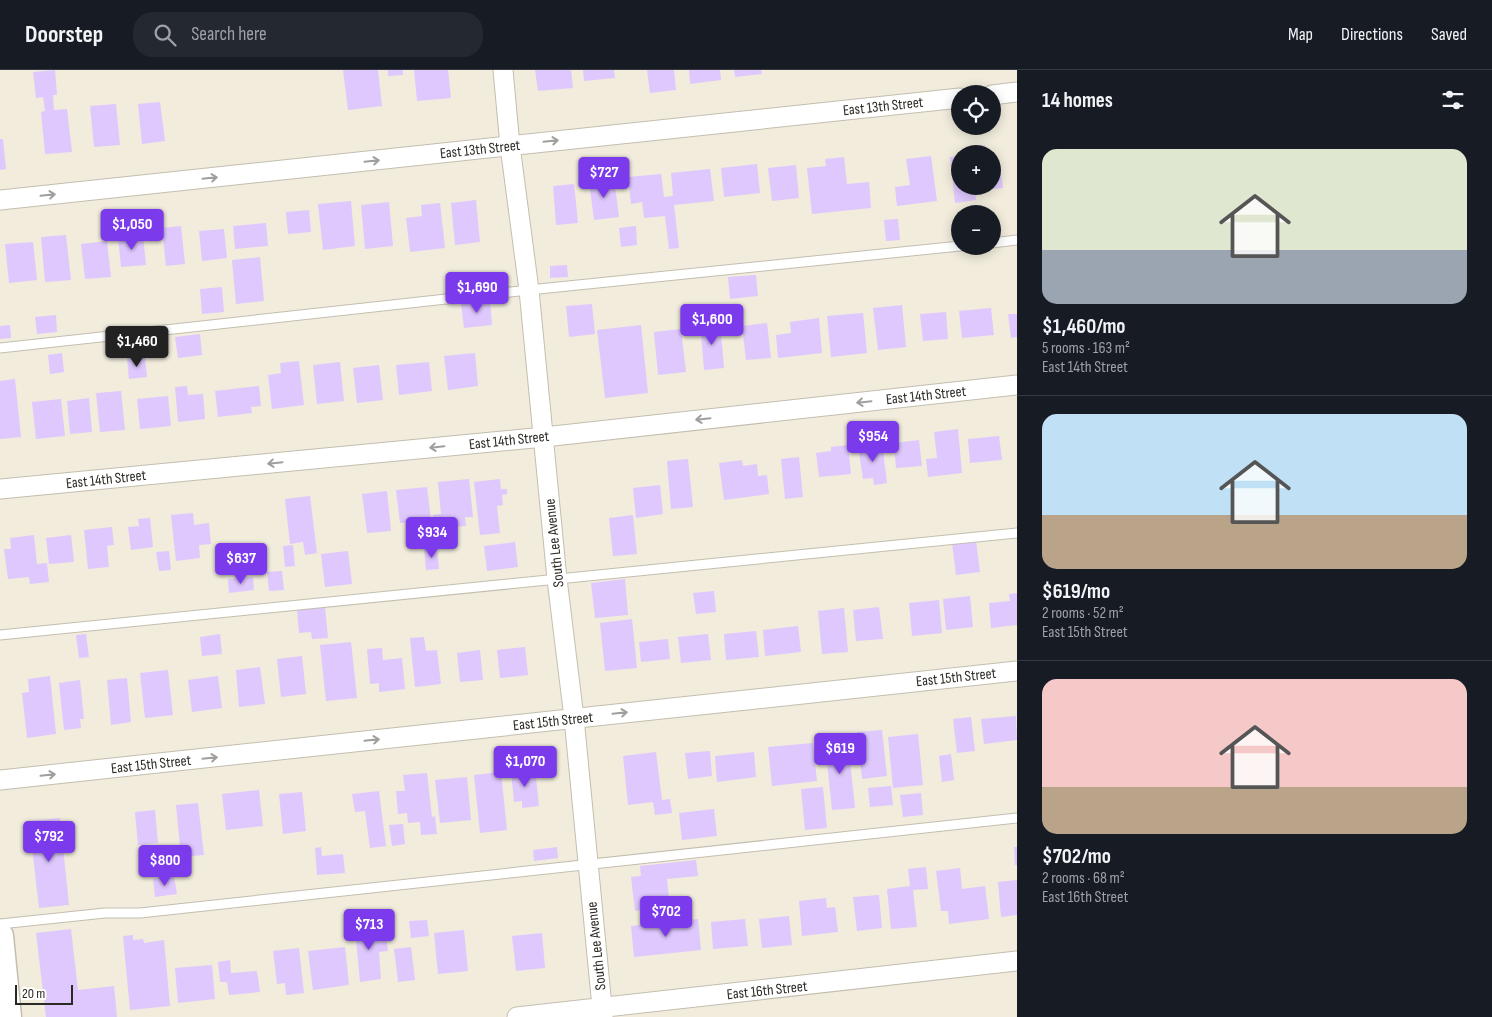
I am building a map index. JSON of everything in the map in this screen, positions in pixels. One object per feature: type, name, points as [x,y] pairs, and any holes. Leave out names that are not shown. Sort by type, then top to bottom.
[{"type":"street","name":"South Lee Avenue","points":[[503,70],[510,146],[529,290],[557,579],[574,718],[603,1013]]},
{"type":"street","points":[[1001,94],[1017,92]]},
{"type":"street","name":"East 13th Street","points":[[0,200],[951,99]]},
{"type":"street","name":"East 14th Street","points":[[0,489],[544,437],[1017,385]]},
{"type":"street","name":"East 15th Street","points":[[0,780],[1017,671]]},
{"type":"street","points":[[0,936],[8,1017]]},
{"type":"street","name":"East 16th Street","points":[[517,1017],[603,1013],[1017,961]]},
{"type":"lane","points":[[1001,242],[1017,240]]},
{"type":"lane","points":[[0,348],[529,290],[951,247]]},
{"type":"lane","points":[[0,635],[1017,533]]},
{"type":"lane","points":[[0,924],[105,913],[140,913],[1017,818]]},
{"type":"building","points":[[55,70],[57,95],[53,95],[54,110],[67,109],[72,152],[45,154],[41,112],[45,111],[43,97],[36,98],[33,72]]},
{"type":"building","points":[[343,70],[378,70],[382,106],[348,110]]},
{"type":"building","points":[[388,70],[403,70],[403,75],[388,76]]},
{"type":"building","points":[[414,70],[448,70],[451,98],[417,101]]},
{"type":"building","points":[[535,70],[571,70],[573,88],[538,91]]},
{"type":"building","points":[[583,70],[614,70],[615,78],[584,81]]},
{"type":"building","points":[[647,70],[674,70],[676,90],[650,93]]},
{"type":"building","points":[[689,70],[720,70],[721,80],[690,84]]},
{"type":"building","points":[[734,70],[761,70],[762,74],[735,77]]},
{"type":"building","points":[[160,102],[165,141],[142,144],[138,104]]},
{"type":"building","points":[[116,104],[120,145],[94,147],[90,106]]},
{"type":"building","points":[[0,139],[3,139],[6,169],[0,170]]},
{"type":"building","points":[[931,156],[937,201],[897,206],[895,187],[910,185],[906,159]]},
{"type":"building","points":[[844,157],[847,184],[869,182],[871,208],[812,214],[807,168],[826,166],[825,159]]},
{"type":"building","points":[[757,164],[760,193],[724,197],[721,168]]},
{"type":"building","points":[[796,165],[799,198],[772,201],[768,168]]},
{"type":"building","points":[[710,169],[714,201],[674,205],[679,248],[669,249],[665,216],[644,218],[642,202],[631,204],[628,177],[661,174],[664,197],[673,196],[671,173]]},
{"type":"building","points":[[614,178],[619,217],[594,220],[589,181]]},
{"type":"building","points":[[574,184],[578,223],[556,225],[553,186]]},
{"type":"building","points":[[954,195],[975,195],[976,200],[955,203]]},
{"type":"building","points":[[476,200],[480,242],[455,245],[451,203]]},
{"type":"building","points":[[351,201],[355,246],[323,250],[318,204]]},
{"type":"building","points":[[389,202],[393,246],[365,249],[361,205]]},
{"type":"building","points":[[440,203],[445,248],[410,252],[406,218],[422,216],[421,205]]},
{"type":"building","points":[[309,210],[311,232],[288,234],[286,212]]},
{"type":"building","points":[[898,219],[900,240],[886,241],[884,220]]},
{"type":"building","points":[[266,223],[268,246],[235,249],[233,226]]},
{"type":"building","points":[[181,226],[185,264],[166,266],[162,228]]},
{"type":"building","points":[[636,226],[637,245],[621,247],[619,228]]},
{"type":"building","points":[[224,229],[227,258],[202,261],[199,231]]},
{"type":"building","points":[[143,234],[146,265],[121,267],[118,237]]},
{"type":"building","points":[[66,235],[71,280],[45,282],[41,237]]},
{"type":"building","points":[[107,241],[111,277],[85,279],[81,244]]},
{"type":"building","points":[[33,242],[37,280],[9,283],[5,244]]},
{"type":"building","points":[[260,257],[264,301],[236,304],[232,260]]},
{"type":"building","points":[[567,265],[568,277],[550,278],[550,266]]},
{"type":"building","points":[[756,275],[758,296],[730,299],[728,277]]},
{"type":"building","points":[[222,287],[224,312],[202,314],[200,289]]},
{"type":"building","points":[[490,300],[492,325],[464,328],[461,303]]},
{"type":"building","points":[[592,304],[595,334],[569,337],[566,306]]},
{"type":"building","points":[[902,305],[906,347],[878,350],[873,308]]},
{"type":"building","points":[[991,308],[994,335],[962,338],[959,311]]},
{"type":"building","points":[[946,312],[948,339],[923,341],[920,314]]},
{"type":"building","points":[[863,313],[867,353],[831,357],[827,316]]},
{"type":"building","points":[[1008,314],[1017,314],[1017,337],[1011,338]]},
{"type":"building","points":[[56,315],[57,332],[37,334],[35,317]]},
{"type":"building","points":[[819,318],[822,353],[778,358],[776,335],[791,333],[790,322]]},
{"type":"building","points":[[720,321],[724,368],[704,370],[700,323]]},
{"type":"building","points":[[767,323],[771,358],[746,360],[742,326]]},
{"type":"building","points":[[10,325],[11,338],[0,339],[0,326]]},
{"type":"building","points":[[641,325],[648,393],[605,398],[597,330]]},
{"type":"building","points":[[681,329],[686,372],[658,375],[654,332]]},
{"type":"building","points":[[200,334],[202,355],[178,358],[175,337]]},
{"type":"building","points":[[62,353],[64,372],[50,374],[48,355]]},
{"type":"building","points":[[475,353],[478,386],[448,390],[444,356]]},
{"type":"building","points":[[145,356],[147,377],[129,379],[127,358]]},
{"type":"building","points":[[299,361],[304,405],[272,409],[268,375],[281,373],[280,363]]},
{"type":"building","points":[[340,362],[344,401],[317,404],[313,365]]},
{"type":"building","points":[[429,362],[432,391],[399,395],[396,365]]},
{"type":"building","points":[[379,365],[383,400],[357,403],[353,368]]},
{"type":"building","points":[[15,379],[21,437],[0,439],[0,381]]},
{"type":"building","points":[[187,386],[188,395],[203,394],[205,419],[178,422],[175,387]]},
{"type":"building","points":[[259,386],[261,406],[251,407],[252,413],[218,417],[215,391]]},
{"type":"building","points":[[121,391],[125,430],[100,432],[96,393]]},
{"type":"building","points":[[168,396],[171,426],[140,429],[137,399]]},
{"type":"building","points":[[89,398],[92,432],[70,434],[67,401]]},
{"type":"building","points":[[61,399],[65,436],[36,439],[32,402]]},
{"type":"building","points":[[958,429],[962,473],[928,477],[926,459],[937,458],[934,432]]},
{"type":"building","points":[[999,436],[1002,460],[970,463],[968,439]]},
{"type":"building","points":[[919,440],[922,466],[896,468],[894,443]]},
{"type":"building","points":[[882,442],[887,483],[874,485],[873,478],[863,479],[858,445]]},
{"type":"building","points":[[848,445],[851,474],[819,477],[816,453],[831,451],[831,447]]},
{"type":"building","points":[[799,457],[803,497],[785,499],[781,459]]},
{"type":"building","points":[[688,459],[693,507],[671,509],[667,461]]},
{"type":"building","points":[[742,460],[743,466],[757,464],[758,476],[767,475],[769,494],[724,500],[719,463]]},
{"type":"building","points":[[469,479],[473,517],[465,517],[466,526],[450,527],[450,532],[435,534],[433,515],[441,514],[438,482]]},
{"type":"building","points":[[500,479],[501,489],[507,489],[507,494],[502,495],[503,505],[497,506],[500,533],[480,535],[474,482]]},
{"type":"building","points":[[660,485],[663,514],[636,518],[633,488]]},
{"type":"building","points":[[427,487],[431,520],[400,523],[396,490]]},
{"type":"building","points":[[387,491],[391,531],[367,533],[362,494]]},
{"type":"building","points":[[310,496],[317,553],[305,555],[303,542],[290,544],[285,499]]},
{"type":"building","points":[[193,513],[194,525],[209,523],[211,544],[199,545],[200,558],[176,561],[171,515]]},
{"type":"building","points":[[633,515],[637,554],[613,556],[609,518]]},
{"type":"building","points":[[150,518],[153,547],[131,550],[128,527],[139,526],[138,519]]},
{"type":"building","points":[[112,527],[114,545],[107,546],[109,567],[88,569],[84,530]]},
{"type":"building","points":[[34,535],[37,564],[47,563],[49,582],[30,584],[29,577],[8,579],[4,549],[11,549],[10,538]]},
{"type":"building","points":[[71,535],[74,562],[49,564],[46,538]]},
{"type":"building","points":[[976,541],[980,572],[956,575],[952,543]]},
{"type":"building","points":[[515,542],[518,567],[487,571],[484,546]]},
{"type":"building","points":[[293,545],[295,566],[285,567],[283,546]]},
{"type":"building","points":[[437,548],[439,569],[426,570],[424,549]]},
{"type":"building","points":[[169,551],[171,570],[159,571],[156,552]]},
{"type":"building","points":[[348,551],[352,584],[325,587],[321,554]]},
{"type":"building","points":[[282,571],[284,590],[269,591],[267,572]]},
{"type":"building","points":[[253,577],[254,590],[229,593],[228,579]]},
{"type":"building","points":[[625,579],[628,615],[595,618],[591,583]]},
{"type":"building","points":[[714,591],[716,612],[696,614],[693,593]]},
{"type":"building","points":[[1017,593],[1017,625],[991,628],[989,603],[1010,601],[1009,594]]},
{"type":"building","points":[[970,596],[973,627],[946,630],[943,599]]},
{"type":"building","points":[[939,600],[942,633],[912,636],[909,603]]},
{"type":"building","points":[[325,607],[328,638],[312,639],[311,632],[299,633],[297,610]]},
{"type":"building","points":[[879,607],[883,639],[856,641],[853,610]]},
{"type":"building","points":[[844,608],[848,652],[822,654],[818,611]]},
{"type":"building","points":[[632,619],[637,668],[605,671],[600,623]]},
{"type":"building","points":[[798,626],[801,652],[765,656],[763,630]]},
{"type":"building","points":[[756,631],[759,657],[726,660],[724,634]]},
{"type":"building","points":[[86,634],[89,657],[79,658],[76,635]]},
{"type":"building","points":[[220,634],[222,654],[202,656],[200,637]]},
{"type":"building","points":[[708,634],[711,660],[681,663],[678,637]]},
{"type":"building","points":[[424,637],[426,651],[437,650],[441,684],[415,687],[410,638]]},
{"type":"building","points":[[668,639],[670,659],[641,662],[639,642]]},
{"type":"building","points":[[351,642],[357,698],[326,701],[320,645]]},
{"type":"building","points":[[525,647],[528,675],[500,678],[497,650]]},
{"type":"building","points":[[382,648],[383,660],[402,658],[405,689],[379,692],[379,683],[370,684],[367,649]]},
{"type":"building","points":[[480,650],[483,680],[460,682],[457,653]]},
{"type":"building","points":[[302,656],[306,694],[281,697],[277,659]]},
{"type":"building","points":[[260,667],[265,704],[239,707],[236,670]]},
{"type":"building","points":[[168,670],[173,715],[145,718],[140,673]]},
{"type":"building","points":[[50,676],[56,734],[27,738],[22,693],[29,692],[28,679]]},
{"type":"building","points":[[218,676],[222,708],[192,712],[188,680]]},
{"type":"building","points":[[127,678],[131,722],[111,725],[107,680]]},
{"type":"building","points":[[80,680],[84,719],[80,719],[81,728],[64,730],[59,683]]},
{"type":"building","points":[[1016,716],[1017,740],[984,744],[981,719]]},
{"type":"building","points":[[971,717],[975,751],[957,753],[953,719]]},
{"type":"building","points":[[882,730],[887,776],[862,779],[857,732]]},
{"type":"building","points":[[918,734],[923,785],[893,788],[888,737]]},
{"type":"building","points":[[848,741],[855,808],[832,810],[825,743]]},
{"type":"building","points":[[813,743],[817,781],[772,786],[768,747]]},
{"type":"building","points":[[710,751],[712,776],[688,779],[685,753]]},
{"type":"building","points":[[656,752],[662,800],[670,799],[672,813],[655,815],[653,802],[628,805],[623,756]]},
{"type":"building","points":[[754,752],[756,777],[717,782],[715,756]]},
{"type":"building","points":[[951,754],[954,780],[942,782],[939,756]]},
{"type":"building","points":[[535,768],[539,806],[522,808],[522,801],[514,802],[511,771]]},
{"type":"building","points":[[501,772],[507,830],[480,833],[474,775]]},
{"type":"building","points":[[427,773],[432,817],[435,816],[437,834],[421,835],[420,822],[408,823],[407,813],[398,814],[396,791],[405,791],[403,775]]},
{"type":"building","points":[[467,777],[471,820],[440,823],[435,780]]},
{"type":"building","points":[[891,786],[893,805],[870,807],[868,788]]},
{"type":"building","points":[[823,787],[827,828],[805,830],[801,789]]},
{"type":"building","points":[[259,790],[263,826],[226,830],[222,794]]},
{"type":"building","points":[[379,791],[386,846],[370,848],[365,811],[355,812],[352,794]]},
{"type":"building","points":[[302,792],[306,831],[283,834],[279,794]]},
{"type":"building","points":[[921,793],[923,815],[903,817],[900,795]]},
{"type":"building","points":[[198,803],[204,855],[181,857],[176,805]]},
{"type":"building","points":[[714,809],[717,836],[682,840],[679,813]]},
{"type":"building","points":[[155,810],[158,843],[138,845],[135,812]]},
{"type":"building","points":[[60,818],[69,905],[39,908],[29,821]]},
{"type":"building","points":[[403,824],[405,844],[392,846],[389,825]]},
{"type":"building","points":[[321,847],[322,856],[343,854],[345,873],[317,875],[315,848]]},
{"type":"building","points":[[557,847],[558,858],[534,861],[533,850]]},
{"type":"building","points":[[1014,847],[1017,847],[1017,865],[1015,865]]},
{"type":"building","points":[[696,860],[698,876],[667,879],[670,907],[635,911],[631,877],[641,876],[640,866]]},
{"type":"building","points":[[926,867],[928,889],[913,890],[917,927],[891,929],[887,889],[910,886],[908,869]]},
{"type":"building","points":[[960,868],[962,889],[985,886],[989,919],[949,924],[948,911],[941,911],[936,871]]},
{"type":"building","points":[[174,876],[177,894],[155,897],[153,879]]},
{"type":"building","points":[[1017,880],[1017,915],[1001,917],[998,882]]},
{"type":"building","points":[[879,895],[882,928],[857,931],[853,897]]},
{"type":"building","points":[[826,898],[827,908],[835,907],[838,932],[802,936],[799,901]]},
{"type":"building","points":[[789,916],[792,945],[762,948],[759,919]]},
{"type":"building","points":[[698,919],[701,950],[634,957],[631,926]]},
{"type":"building","points":[[745,919],[748,946],[713,949],[711,922]]},
{"type":"building","points":[[427,920],[429,936],[411,938],[409,921]]},
{"type":"building","points":[[358,925],[358,936],[364,935],[363,929],[385,926],[388,951],[379,952],[381,979],[360,982],[356,940],[348,941],[346,926]]},
{"type":"building","points":[[71,929],[78,990],[114,986],[117,1017],[46,1017],[36,933]]},
{"type":"building","points":[[464,930],[468,971],[438,974],[434,933]]},
{"type":"building","points":[[542,933],[545,968],[516,971],[512,936]]},
{"type":"building","points":[[133,935],[133,940],[143,939],[144,943],[164,940],[170,1006],[130,1010],[123,936]]},
{"type":"building","points":[[345,947],[349,985],[313,990],[308,951]]},
{"type":"building","points":[[411,947],[415,980],[398,982],[394,949]]},
{"type":"building","points":[[299,948],[304,993],[286,995],[285,983],[277,984],[273,951]]},
{"type":"building","points":[[230,960],[231,973],[257,971],[260,992],[229,995],[227,982],[220,982],[218,962]]},
{"type":"building","points":[[212,965],[215,999],[178,1003],[175,968]]}]
